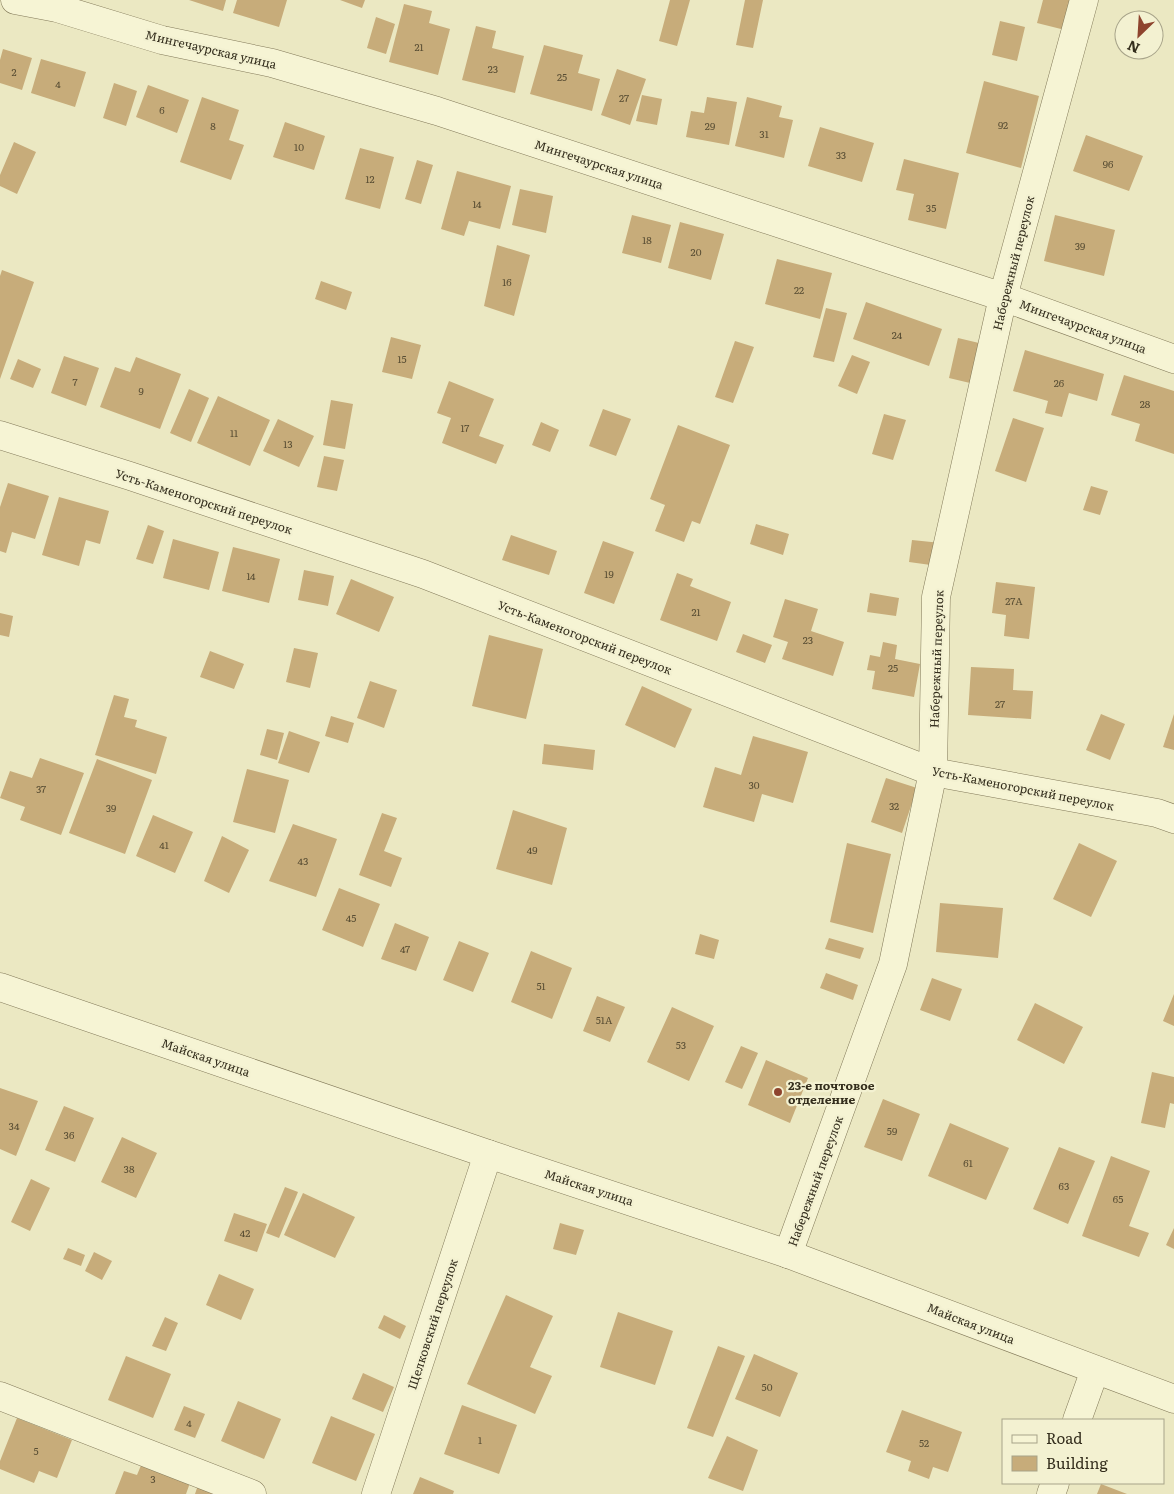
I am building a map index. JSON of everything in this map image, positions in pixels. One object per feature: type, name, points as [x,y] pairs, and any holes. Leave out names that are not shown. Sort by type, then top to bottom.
[{"type":"street","name":"Мингечаурская улица","points":[[15,0],[57,8],[162,40],[272,62],[437,111],[1004,297],[1174,359]]},
{"type":"street","name":"Набережный переулок","points":[[788,1254],[893,964],[933,772],[936,597],[1004,297],[1084,0]]},
{"type":"street","name":"Усть-Каменогорский переулок","points":[[0,435],[130,476],[423,574],[933,772],[1157,813],[1174,819]]},
{"type":"street","name":"Майская улица","points":[[0,987],[488,1154],[788,1254],[1174,1400]]},
{"type":"street","name":"Щелковский переулок","points":[[376,1494],[488,1154]]},
{"type":"street","points":[[1077,1419],[1095,1370]]},
{"type":"street","points":[[0,1396],[252,1494]]},
{"type":"building","points":[[189,0],[226,0],[223,11]]},
{"type":"building","points":[[237,0],[287,0],[279,27],[233,13]]},
{"type":"building","points":[[340,0],[365,0],[362,8]]},
{"type":"building","points":[[670,0],[690,0],[677,46],[659,41]]},
{"type":"building","points":[[745,0],[763,0],[753,48],[736,45]]},
{"type":"building","points":[[1043,0],[1073,0],[1065,30],[1037,23]]},
{"type":"building","points":[[404,4],[432,11],[429,23],[450,29],[438,75],[389,62]]},
{"type":"building","points":[[376,17],[395,24],[386,54],[367,48]]},
{"type":"building","points":[[1000,21],[1025,27],[1017,61],[992,55]]},
{"type":"building","points":[[476,26],[496,31],[492,48],[524,56],[515,93],[462,80]]},
{"type":"building","points":[[544,45],[583,55],[578,73],[600,79],[592,111],[530,94]]},
{"type":"building","points":[[3,49],[32,58],[22,90],[0,83],[0,60]]},
{"type":"building","points":[[41,59],[86,72],[75,107],[31,93]]},
{"type":"building","points":[[617,69],[646,79],[630,125],[601,115]]},
{"type":"building","points":[[984,81],[1039,96],[1021,168],[966,153]]},
{"type":"building","points":[[114,83],[137,91],[126,126],[103,118]]},
{"type":"building","points":[[148,85],[189,100],[177,133],[136,117]]},
{"type":"building","points":[[642,95],[662,99],[657,125],[636,121]]},
{"type":"building","points":[[202,97],[239,110],[229,140],[244,145],[231,180],[180,162]]},
{"type":"building","points":[[707,97],[737,102],[729,145],[686,137],[691,111],[704,113]]},
{"type":"building","points":[[747,97],[782,106],[779,117],[793,120],[784,158],[735,146]]},
{"type":"building","points":[[285,122],[325,136],[314,170],[273,157]]},
{"type":"building","points":[[820,127],[874,143],[862,182],[808,166]]},
{"type":"building","points":[[1086,135],[1143,156],[1129,191],[1073,171]]},
{"type":"building","points":[[14,142],[36,152],[17,194],[0,186],[0,175]]},
{"type":"building","points":[[360,148],[394,157],[380,209],[345,199]]},
{"type":"building","points":[[904,159],[959,173],[946,229],[908,220],[914,194],[896,190]]},
{"type":"building","points":[[417,160],[433,165],[421,204],[405,199]]},
{"type":"building","points":[[457,171],[511,186],[500,229],[469,221],[464,236],[441,229]]},
{"type":"building","points":[[520,189],[553,196],[546,233],[512,225]]},
{"type":"building","points":[[632,215],[671,225],[661,263],[622,253]]},
{"type":"building","points":[[1055,215],[1115,230],[1104,276],[1044,261]]},
{"type":"building","points":[[680,222],[724,234],[711,280],[668,268]]},
{"type":"building","points":[[497,245],[530,255],[514,316],[484,306]]},
{"type":"building","points":[[777,259],[832,273],[820,319],[765,304]]},
{"type":"building","points":[[2,270],[34,282],[0,379],[0,276]]},
{"type":"building","points":[[321,281],[352,292],[346,310],[315,299]]},
{"type":"building","points":[[866,302],[942,329],[929,366],[853,339]]},
{"type":"building","points":[[826,308],[847,313],[834,362],[813,357]]},
{"type":"building","points":[[391,337],[421,345],[412,379],[382,372]]},
{"type":"building","points":[[958,338],[979,343],[970,383],[949,378]]},
{"type":"building","points":[[735,341],[754,347],[733,403],[715,397]]},
{"type":"building","points":[[1025,350],[1104,374],[1097,401],[1069,393],[1062,417],[1045,413],[1048,401],[1013,391]]},
{"type":"building","points":[[852,355],[870,362],[857,394],[838,386]]},
{"type":"building","points":[[64,356],[99,368],[86,406],[51,393]]},
{"type":"building","points":[[136,357],[181,374],[160,429],[100,407],[115,367],[130,372]]},
{"type":"building","points":[[18,359],[41,369],[33,388],[10,379]]},
{"type":"building","points":[[1124,375],[1174,391],[1174,454],[1135,441],[1140,424],[1111,415]]},
{"type":"building","points":[[449,381],[494,399],[479,436],[504,445],[496,464],[442,443],[451,418],[437,413]]},
{"type":"building","points":[[189,389],[209,398],[191,442],[170,433]]},
{"type":"building","points":[[218,396],[270,420],[250,466],[197,443]]},
{"type":"building","points":[[331,400],[353,404],[345,449],[323,445]]},
{"type":"building","points":[[603,409],[631,419],[616,456],[589,446]]},
{"type":"building","points":[[884,414],[906,420],[893,460],[872,454]]},
{"type":"building","points":[[1013,418],[1044,428],[1026,482],[995,471]]},
{"type":"building","points":[[278,419],[314,436],[299,467],[263,451]]},
{"type":"building","points":[[541,422],[559,430],[550,452],[532,445]]},
{"type":"building","points":[[678,425],[730,445],[700,524],[692,521],[684,542],[655,531],[665,505],[650,499]]},
{"type":"building","points":[[324,456],[344,460],[337,491],[317,487]]},
{"type":"building","points":[[8,483],[49,496],[35,539],[12,532],[6,553],[0,551],[0,507]]},
{"type":"building","points":[[1091,486],[1108,491],[1100,515],[1083,510]]},
{"type":"building","points":[[59,497],[109,511],[100,544],[86,540],[79,566],[42,555]]},
{"type":"building","points":[[756,524],[789,534],[783,555],[750,544]]},
{"type":"building","points":[[148,525],[164,531],[153,564],[136,559]]},
{"type":"building","points":[[511,535],[557,551],[549,575],[502,560]]},
{"type":"building","points":[[173,539],[219,552],[209,590],[163,578]]},
{"type":"building","points":[[912,540],[941,543],[938,566],[909,562]]},
{"type":"building","points":[[603,541],[634,552],[614,604],[584,593]]},
{"type":"building","points":[[233,547],[280,559],[269,603],[222,591]]},
{"type":"building","points":[[304,570],[334,576],[328,606],[298,600]]},
{"type":"building","points":[[677,573],[693,579],[690,586],[731,602],[717,641],[660,620]]},
{"type":"building","points":[[351,579],[394,597],[379,632],[336,614]]},
{"type":"building","points":[[996,582],[1035,587],[1029,639],[1004,636],[1006,615],[992,613]]},
{"type":"building","points":[[870,593],[899,598],[896,616],[867,612]]},
{"type":"building","points":[[785,599],[818,609],[811,631],[844,642],[833,676],[782,659],[788,642],[773,637]]},
{"type":"building","points":[[0,613],[13,616],[9,637],[0,635]]},
{"type":"building","points":[[743,634],[772,645],[765,663],[736,652]]},
{"type":"building","points":[[489,635],[543,649],[526,719],[472,706]]},
{"type":"building","points":[[883,642],[897,645],[895,659],[920,664],[914,697],[872,689],[875,671],[867,670],[870,655],[880,657]]},
{"type":"building","points":[[294,648],[318,653],[310,688],[286,682]]},
{"type":"building","points":[[210,651],[244,664],[234,689],[200,677]]},
{"type":"building","points":[[971,667],[1014,669],[1013,690],[1033,691],[1031,719],[968,715]]},
{"type":"building","points":[[370,681],[397,690],[384,728],[357,718]]},
{"type":"building","points":[[642,686],[692,709],[675,748],[625,725]]},
{"type":"building","points":[[114,695],[129,699],[124,717],[137,720],[135,727],[167,737],[156,774],[95,755]]},
{"type":"building","points":[[1101,714],[1125,724],[1110,760],[1086,750]]},
{"type":"building","points":[[1174,714],[1174,750],[1163,747]]},
{"type":"building","points":[[331,716],[354,723],[348,743],[325,736]]},
{"type":"building","points":[[267,729],[284,733],[277,760],[260,755]]},
{"type":"building","points":[[289,731],[320,742],[309,773],[278,763]]},
{"type":"building","points":[[753,736],[808,752],[793,803],[762,794],[754,822],[703,807],[715,767],[741,775]]},
{"type":"building","points":[[544,744],[595,750],[593,770],[542,764]]},
{"type":"building","points":[[40,758],[84,773],[61,835],[20,820],[25,807],[0,798],[10,771],[32,778]]},
{"type":"building","points":[[97,759],[152,780],[125,854],[69,833]]},
{"type":"building","points":[[247,769],[289,780],[275,833],[233,822]]},
{"type":"building","points":[[886,778],[917,788],[902,833],[871,822]]},
{"type":"building","points":[[513,810],[567,828],[552,885],[496,869]]},
{"type":"building","points":[[382,813],[397,818],[384,851],[402,858],[391,887],[359,875]]},
{"type":"building","points":[[153,815],[193,832],[175,873],[136,856]]},
{"type":"building","points":[[293,824],[337,839],[316,897],[269,881]]},
{"type":"building","points":[[222,836],[249,850],[229,893],[204,881]]},
{"type":"building","points":[[847,843],[891,854],[873,933],[830,922]]},
{"type":"building","points":[[1079,843],[1117,861],[1091,917],[1053,899]]},
{"type":"building","points":[[339,888],[380,904],[363,947],[322,930]]},
{"type":"building","points":[[940,903],[1003,908],[998,958],[936,952]]},
{"type":"building","points":[[395,923],[429,937],[416,971],[381,959]]},
{"type":"building","points":[[700,934],[719,940],[714,959],[695,954]]},
{"type":"building","points":[[829,938],[864,948],[860,959],[825,949]]},
{"type":"building","points":[[459,941],[489,953],[473,992],[443,980]]},
{"type":"building","points":[[531,951],[572,968],[552,1019],[511,1002]]},
{"type":"building","points":[[826,973],[858,985],[853,1000],[820,988]]},
{"type":"building","points":[[932,978],[962,989],[950,1021],[920,1010]]},
{"type":"building","points":[[1174,994],[1174,1026],[1163,1021]]},
{"type":"building","points":[[597,996],[625,1007],[610,1042],[583,1031]]},
{"type":"building","points":[[1035,1003],[1083,1027],[1064,1064],[1017,1040]]},
{"type":"building","points":[[672,1007],[714,1026],[689,1081],[647,1062]]},
{"type":"building","points":[[741,1046],[758,1053],[742,1089],[725,1082]]},
{"type":"building","name":"23-е почтовое отделение","points":[[766,1060],[808,1078],[790,1123],[748,1105]]},
{"type":"building","points":[[1152,1072],[1174,1077],[1174,1104],[1170,1103],[1165,1128],[1141,1123]]},
{"type":"building","points":[[0,1088],[38,1101],[16,1156],[0,1149]]},
{"type":"building","points":[[883,1099],[920,1114],[902,1161],[864,1147]]},
{"type":"building","points":[[64,1106],[94,1118],[75,1162],[45,1150]]},
{"type":"building","points":[[950,1123],[1009,1148],[986,1200],[928,1176]]},
{"type":"building","points":[[122,1137],[157,1153],[136,1198],[101,1182]]},
{"type":"building","points":[[1059,1147],[1095,1161],[1068,1224],[1033,1209]]},
{"type":"building","points":[[1111,1156],[1150,1171],[1129,1226],[1149,1233],[1139,1257],[1082,1236]]},
{"type":"building","points":[[31,1179],[50,1188],[30,1231],[11,1222]]},
{"type":"building","points":[[285,1187],[298,1192],[279,1238],[266,1233]]},
{"type":"building","points":[[303,1193],[355,1217],[335,1258],[284,1235]]},
{"type":"building","points":[[234,1213],[267,1224],[257,1252],[224,1241]]},
{"type":"building","points":[[560,1223],[584,1230],[576,1255],[553,1249]]},
{"type":"building","points":[[1174,1228],[1174,1249],[1166,1245]]},
{"type":"building","points":[[68,1248],[85,1255],[81,1266],[63,1259]]},
{"type":"building","points":[[94,1252],[112,1261],[102,1280],[85,1271]]},
{"type":"building","points":[[219,1274],[254,1289],[241,1320],[206,1305]]},
{"type":"building","points":[[506,1295],[553,1316],[530,1367],[552,1376],[535,1414],[467,1384]]},
{"type":"building","points":[[618,1312],[673,1331],[655,1385],[600,1367]]},
{"type":"building","points":[[384,1315],[406,1326],[400,1339],[378,1328]]},
{"type":"building","points":[[165,1317],[178,1323],[166,1351],[152,1346]]},
{"type":"building","points":[[718,1346],[745,1356],[713,1437],[687,1428]]},
{"type":"building","points":[[754,1354],[798,1373],[780,1417],[735,1399]]},
{"type":"building","points":[[126,1356],[171,1374],[153,1418],[108,1400]]},
{"type":"building","points":[[363,1373],[394,1387],[383,1412],[352,1399]]},
{"type":"building","points":[[238,1401],[281,1419],[264,1459],[221,1441]]},
{"type":"building","points":[[462,1405],[517,1425],[499,1474],[444,1454]]},
{"type":"building","points":[[184,1406],[205,1414],[195,1438],[174,1430]]},
{"type":"building","points":[[902,1410],[962,1432],[948,1472],[933,1467],[929,1479],[908,1471],[911,1461],[886,1452]]},
{"type":"building","points":[[331,1416],[375,1434],[356,1481],[312,1463]]},
{"type":"building","points":[[17,1418],[72,1440],[57,1478],[39,1471],[34,1483],[0,1469],[0,1461]]},
{"type":"building","points":[[727,1436],[758,1450],[743,1491],[708,1478]]},
{"type":"building","points":[[142,1463],[191,1480],[186,1494],[115,1494],[124,1471],[137,1475]]},
{"type":"building","points":[[420,1477],[454,1491],[453,1494],[413,1494]]},
{"type":"building","points":[[1101,1484],[1127,1494],[1097,1494]]},
{"type":"building","points":[[198,1485],[222,1494],[195,1494]]},
{"type":"place","name":"23-е почтовое отделение","points":[[778,1092]]}]
